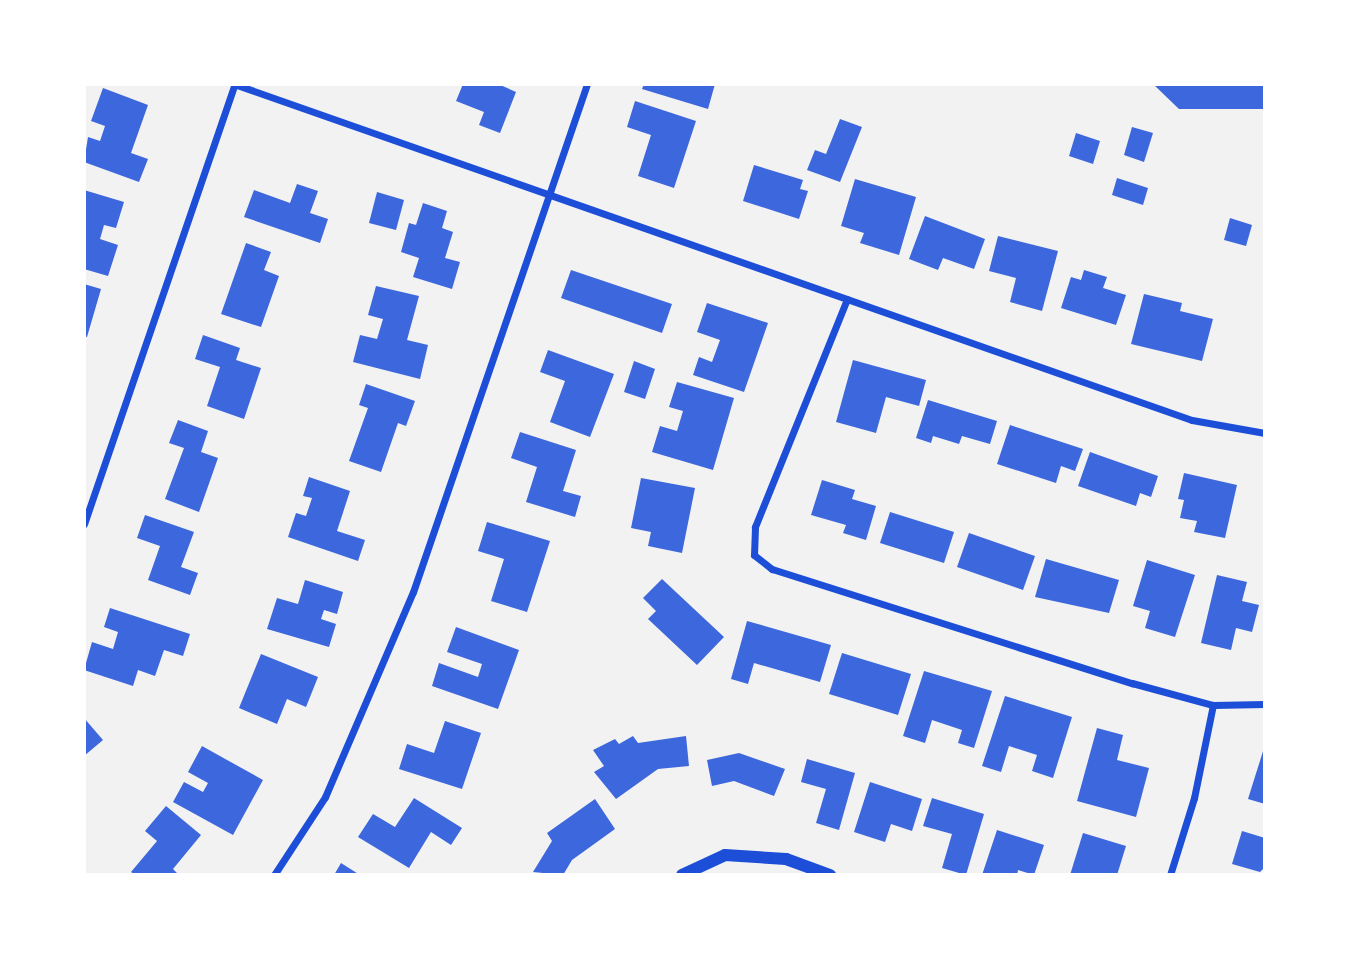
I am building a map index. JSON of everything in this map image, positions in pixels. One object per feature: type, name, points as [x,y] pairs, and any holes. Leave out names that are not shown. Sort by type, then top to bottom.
[{"type":"street","points":[[84,524],[235,84],[1192,420],[1265,433]]},
{"type":"street","points":[[274,875],[325,797],[413,593],[587,84]]},
{"type":"street","points":[[847,299],[755,527],[754,555],[772,569],[1213,705],[1265,704]]},
{"type":"street","points":[[1170,875],[1195,797],[1213,705]]},
{"type":"street","points":[[682,875],[725,855],[786,859],[830,875]]},
{"type":"building","points":[[463,84],[498,84],[516,92],[500,133],[479,125],[484,112],[456,101]]},
{"type":"building","points":[[644,84],[715,84],[708,109],[642,89]]},
{"type":"building","points":[[1153,84],[1265,84],[1265,109],[1179,109]]},
{"type":"building","points":[[103,88],[148,105],[131,153],[148,159],[139,182],[84,162],[88,137],[100,141],[105,126],[91,121]]},
{"type":"building","points":[[635,101],[696,121],[674,188],[638,176],[651,135],[627,127]]},
{"type":"building","points":[[840,119],[862,127],[840,182],[807,170],[815,150],[826,154]]},
{"type":"building","points":[[1132,127],[1153,133],[1144,162],[1124,155]]},
{"type":"building","points":[[1076,133],[1100,141],[1093,164],[1069,156]]},
{"type":"building","points":[[754,165],[803,180],[800,189],[808,191],[799,219],[743,201]]},
{"type":"building","points":[[1117,178],[1148,188],[1143,205],[1112,195]]},
{"type":"building","points":[[855,179],[916,197],[899,255],[860,243],[864,233],[841,226]]},
{"type":"building","points":[[297,184],[318,191],[310,213],[328,219],[320,243],[244,217],[254,190],[290,203]]},
{"type":"building","points":[[84,190],[124,202],[116,228],[104,225],[100,239],[118,245],[108,276],[84,269]]},
{"type":"building","points":[[377,192],[404,200],[396,230],[369,223]]},
{"type":"building","points":[[423,203],[447,211],[442,228],[453,232],[445,258],[460,262],[452,289],[413,277],[419,258],[401,252],[409,223],[416,225]]},
{"type":"building","points":[[925,216],[985,239],[974,269],[943,258],[938,270],[909,259]]},
{"type":"building","points":[[1230,218],[1252,225],[1246,246],[1224,240]]},
{"type":"building","points":[[998,236],[1058,251],[1042,311],[1010,302],[1016,278],[989,271]]},
{"type":"building","points":[[246,243],[271,252],[264,270],[279,276],[261,327],[221,314]]},
{"type":"building","points":[[571,270],[672,304],[662,333],[561,298]]},
{"type":"building","points":[[1084,270],[1107,277],[1103,288],[1126,295],[1116,325],[1061,308],[1071,277],[1081,280]]},
{"type":"building","points":[[84,284],[101,289],[87,337],[84,336]]},
{"type":"building","points":[[376,286],[419,296],[407,340],[428,345],[420,379],[353,362],[360,335],[377,339],[383,319],[368,315]]},
{"type":"building","points":[[1144,294],[1182,303],[1180,311],[1213,319],[1202,361],[1131,344]]},
{"type":"building","points":[[707,303],[768,323],[744,392],[693,375],[699,357],[712,362],[720,340],[697,332]]},
{"type":"building","points":[[203,335],[240,348],[236,360],[261,368],[244,419],[207,406],[220,367],[195,359]]},
{"type":"building","points":[[548,350],[614,374],[590,437],[550,422],[565,381],[540,372]]},
{"type":"building","points":[[853,360],[926,380],[919,406],[886,397],[876,433],[836,422]]},
{"type":"building","points":[[634,361],[655,369],[645,399],[624,392]]},
{"type":"building","points":[[677,382],[734,398],[713,470],[652,452],[660,426],[677,431],[683,411],[669,407]]},
{"type":"building","points":[[366,384],[415,401],[406,426],[398,423],[381,472],[349,461],[368,408],[359,405]]},
{"type":"building","points":[[928,400],[997,421],[990,444],[962,436],[959,444],[933,436],[931,443],[916,438]]},
{"type":"building","points":[[178,420],[208,431],[201,452],[218,458],[199,512],[165,499],[184,448],[169,443]]},
{"type":"building","points":[[1010,425],[1083,449],[1075,471],[1061,466],[1056,483],[997,464]]},
{"type":"building","points":[[520,432],[576,450],[563,491],[581,496],[575,517],[526,502],[537,467],[511,458]]},
{"type":"building","points":[[1090,452],[1158,476],[1151,497],[1140,493],[1136,506],[1078,486]]},
{"type":"building","points":[[1184,473],[1237,485],[1225,538],[1194,532],[1197,521],[1180,518],[1184,500],[1178,499]]},
{"type":"building","points":[[309,477],[350,491],[337,531],[365,540],[358,561],[288,537],[296,513],[306,516],[312,498],[303,496]]},
{"type":"building","points":[[641,478],[695,488],[682,553],[648,546],[651,532],[631,528]]},
{"type":"building","points":[[822,480],[855,490],[852,499],[876,506],[866,540],[843,533],[846,525],[811,515]]},
{"type":"building","points":[[890,512],[954,532],[944,563],[880,543]]},
{"type":"building","points":[[145,515],[194,532],[181,567],[198,573],[190,595],[148,580],[160,546],[137,538]]},
{"type":"building","points":[[487,522],[550,541],[527,612],[491,601],[504,559],[478,551]]},
{"type":"building","points":[[969,533],[1035,556],[1023,590],[957,567]]},
{"type":"building","points":[[1046,559],[1119,580],[1109,613],[1035,597]]},
{"type":"building","points":[[1147,560],[1195,575],[1175,637],[1145,628],[1150,611],[1133,606]]},
{"type":"building","points":[[1217,575],[1247,582],[1242,601],[1259,605],[1252,632],[1236,628],[1231,650],[1201,643]]},
{"type":"building","points":[[662,579],[724,637],[697,665],[648,619],[656,611],[643,598]]},
{"type":"building","points":[[305,580],[343,592],[337,614],[324,610],[321,619],[336,624],[329,647],[267,629],[277,598],[298,604]]},
{"type":"building","points":[[110,608],[190,634],[183,656],[164,650],[155,676],[138,670],[133,686],[84,670],[92,642],[113,649],[118,632],[104,627]]},
{"type":"building","points":[[747,621],[831,645],[820,682],[754,663],[748,684],[731,679]]},
{"type":"building","points":[[456,627],[519,650],[498,709],[432,686],[439,663],[478,677],[482,664],[447,652]]},
{"type":"building","points":[[842,653],[911,674],[898,715],[829,694]]},
{"type":"building","points":[[261,654],[318,677],[306,707],[287,699],[277,724],[239,708]]},
{"type":"building","points":[[924,671],[992,691],[974,748],[958,743],[962,730],[932,720],[925,743],[903,736]]},
{"type":"building","points":[[1005,696],[1072,717],[1053,778],[1032,771],[1037,755],[1009,746],[1001,772],[982,766]]},
{"type":"building","points":[[84,718],[103,740],[84,756]]},
{"type":"building","points":[[445,721],[481,733],[462,789],[399,769],[407,744],[434,753]]},
{"type":"building","points":[[1097,728],[1123,735],[1117,760],[1149,768],[1136,817],[1077,801]]},
{"type":"building","points":[[633,736],[638,743],[686,736],[689,766],[658,769],[616,799],[594,772],[604,766],[593,750],[615,739],[619,744]]},
{"type":"building","points":[[202,746],[263,780],[233,835],[173,802],[184,782],[203,792],[208,783],[188,772]]},
{"type":"building","points":[[1265,748],[1265,804],[1248,799]]},
{"type":"building","points":[[739,753],[785,769],[774,796],[734,781],[712,786],[707,760]]},
{"type":"building","points":[[807,759],[855,773],[839,830],[816,823],[826,789],[801,782]]},
{"type":"building","points":[[870,782],[922,799],[912,831],[891,824],[885,842],[854,832]]},
{"type":"building","points":[[414,798],[462,828],[451,845],[431,832],[409,868],[358,837],[373,814],[395,827]]},
{"type":"building","points":[[932,798],[984,814],[966,875],[942,868],[952,834],[923,826]]},
{"type":"building","points":[[595,799],[615,829],[572,860],[563,875],[533,872],[552,841],[547,833]]},
{"type":"building","points":[[166,806],[201,835],[173,869],[179,875],[135,875],[131,872],[157,841],[145,831]]},
{"type":"building","points":[[997,830],[1044,845],[1034,875],[1018,870],[1017,875],[982,875]]},
{"type":"building","points":[[1242,831],[1265,838],[1265,867],[1260,872],[1232,864]]},
{"type":"building","points":[[1083,833],[1126,846],[1117,875],[1070,875]]},
{"type":"building","points":[[341,863],[360,875],[334,875]]}]
